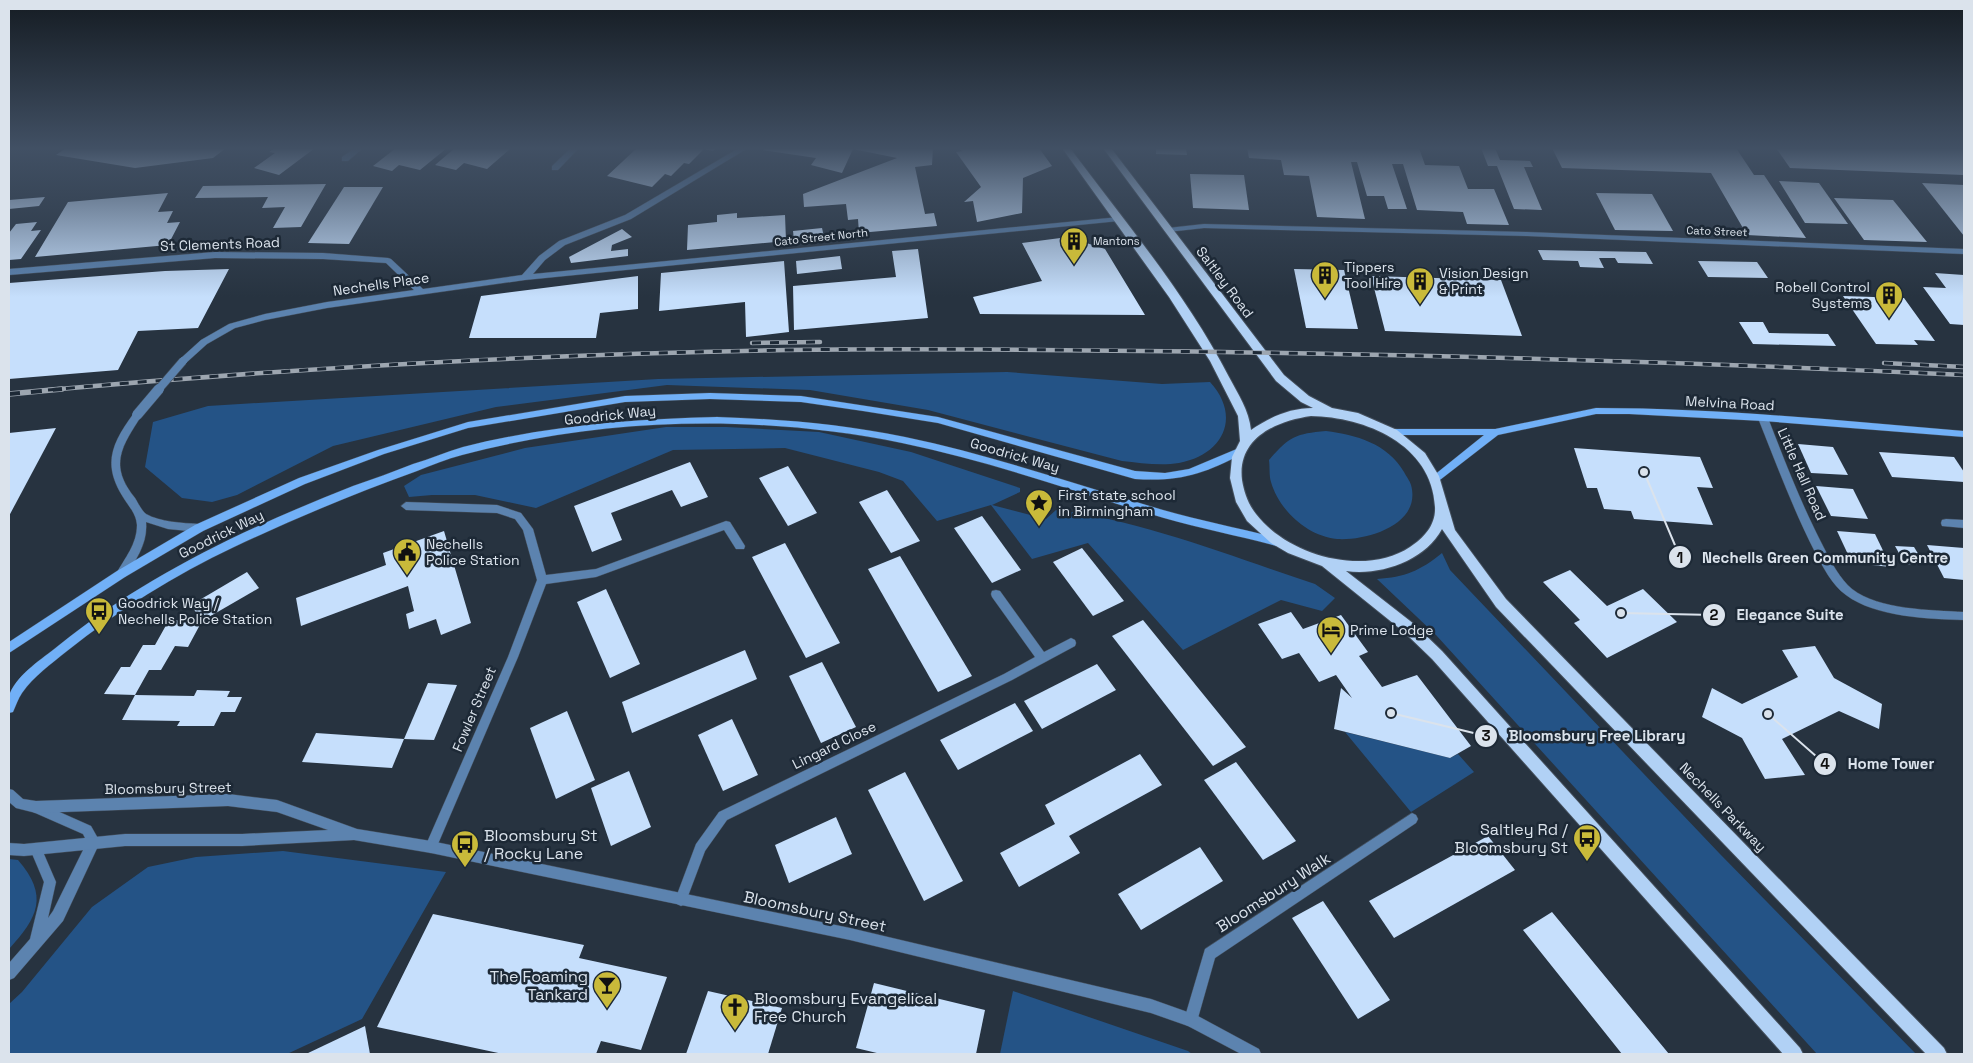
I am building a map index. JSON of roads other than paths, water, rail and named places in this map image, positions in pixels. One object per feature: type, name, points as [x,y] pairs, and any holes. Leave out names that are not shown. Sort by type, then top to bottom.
[{"type":"main road","points":[[1103,198],[1173,295],[1215,360],[1244,416],[1246,441]]},
{"type":"main road","name":"Saltley Road","points":[[1144,198],[1280,378],[1305,399],[1338,413]]},
{"type":"main road","name":"Goodrick Way","points":[[9,648],[121,574],[199,528],[302,482],[398,446],[468,425],[625,399],[710,396],[792,399],[863,408],[938,420],[1126,472],[1156,477],[1181,477],[1239,452]]},
{"type":"main road","name":"Melvina Road","points":[[1392,432],[1495,432],[1596,412],[1630,411],[1762,418],[1964,434]]},
{"type":"main road","points":[[1338,413],[1310,412],[1284,416],[1262,426],[1246,441],[1239,452],[1234,474],[1240,498],[1254,521],[1277,542],[1301,555],[1328,563],[1362,567],[1394,562],[1420,548],[1436,528],[1442,505]]},
{"type":"main road","name":"Nechells Parkway","points":[[1338,413],[1366,420],[1392,432],[1411,446],[1426,461],[1436,479],[1448,530],[1501,603],[1938,1054]]},
{"type":"main road","name":"Goodrick Way","points":[[9,708],[18,690],[43,664],[104,617],[192,562],[311,507],[387,477],[464,450],[617,425],[706,421],[811,425],[868,434],[971,456],[1169,516],[1231,529],[1277,542]]},
{"type":"main road","name":"Melvina Road","points":[[1436,479],[1495,432]]},
{"type":"main road","points":[[1328,563],[1409,628],[1438,655],[1794,1054]]},
{"type":"street","points":[[525,277],[542,258],[562,243],[628,217],[661,198]]},
{"type":"street","name":"Cato Street North","points":[[525,277],[1119,219]]},
{"type":"street","name":"Cato Street","points":[[1168,230],[1204,226],[1527,234],[1964,252]]},
{"type":"street","name":"St Clements Road","points":[[9,272],[215,255],[323,256],[388,261],[420,292]]},
{"type":"street","name":"Nechells Place","points":[[141,516],[118,481],[114,460],[123,434],[183,361],[204,342],[232,326],[327,305],[525,277]]},
{"type":"street","name":"Little Hall Road","points":[[1762,418],[1830,569],[1848,591],[1889,607],[1928,614],[1964,616]]},
{"type":"street","points":[[406,506],[497,510],[518,516],[528,529],[542,580],[596,573],[726,525],[740,546]]},
{"type":"street","points":[[121,574],[138,550],[141,535],[141,516],[168,525],[199,528]]},
{"type":"street","points":[[1946,522],[1964,524]]},
{"type":"street","name":"Fowler Street","points":[[431,848],[513,657],[542,580]]},
{"type":"street","points":[[996,594],[1042,659]]},
{"type":"street","name":"Lingard Close","points":[[682,900],[700,848],[723,816],[1042,659],[1070,643]]},
{"type":"street","name":"Bloomsbury Street","points":[[9,794],[20,804],[36,807],[228,800],[277,806],[357,835],[431,848],[850,934],[1151,1006],[1191,1020],[1254,1054]]},
{"type":"street","points":[[9,974],[58,916],[94,842],[87,830],[36,807]]},
{"type":"street","name":"Bloomsbury Walk","points":[[1191,1020],[1210,954],[1412,820]]},
{"type":"street","name":"Bloomsbury Street","points":[[9,849],[94,842],[242,840],[357,835]]},
{"type":"street","points":[[35,944],[50,882],[36,848]]},
{"type":"railway","points":[[752,343],[820,342]]},
{"type":"railway","points":[[48,390],[418,363],[604,355],[843,349],[1222,352],[1408,356],[1964,375]]},
{"type":"railway","points":[[1884,363],[1964,367]]},
{"type":"railway","points":[[9,394],[62,389]]},
{"type":"place","name":"Mantons","points":[[1074,265]]},
{"type":"place","name":"Tippers Tool Hire","points":[[1325,299]]},
{"type":"place","name":"Vision Design & Print","points":[[1420,305]]},
{"type":"place","name":"Robell Control Systems","points":[[1889,319]]},
{"type":"place","name":"Nechells Green Community Centre","points":[[1644,472]]},
{"type":"place","name":"First state school in Birmingham","points":[[1039,527]]},
{"type":"place","name":"Nechells Police Station","points":[[407,576]]},
{"type":"place","name":"Elegance Suite","points":[[1621,613]]},
{"type":"place","name":"Goodrick Way / Nechells Police Station","points":[[99,635]]},
{"type":"place","name":"Prime Lodge","points":[[1331,654]]},
{"type":"place","name":"Bloomsbury Free Library","points":[[1391,713]]},
{"type":"place","name":"Home Tower","points":[[1768,714]]},
{"type":"place","name":"Saltley Rd / Bloomsbury St","points":[[1587,862]]},
{"type":"place","name":"Bloomsbury St / Rocky Lane","points":[[465,868]]},
{"type":"place","name":"The Foaming Tankard","points":[[607,1009]]},
{"type":"place","name":"Bloomsbury Evangelical Free Church","points":[[735,1031]]}]
